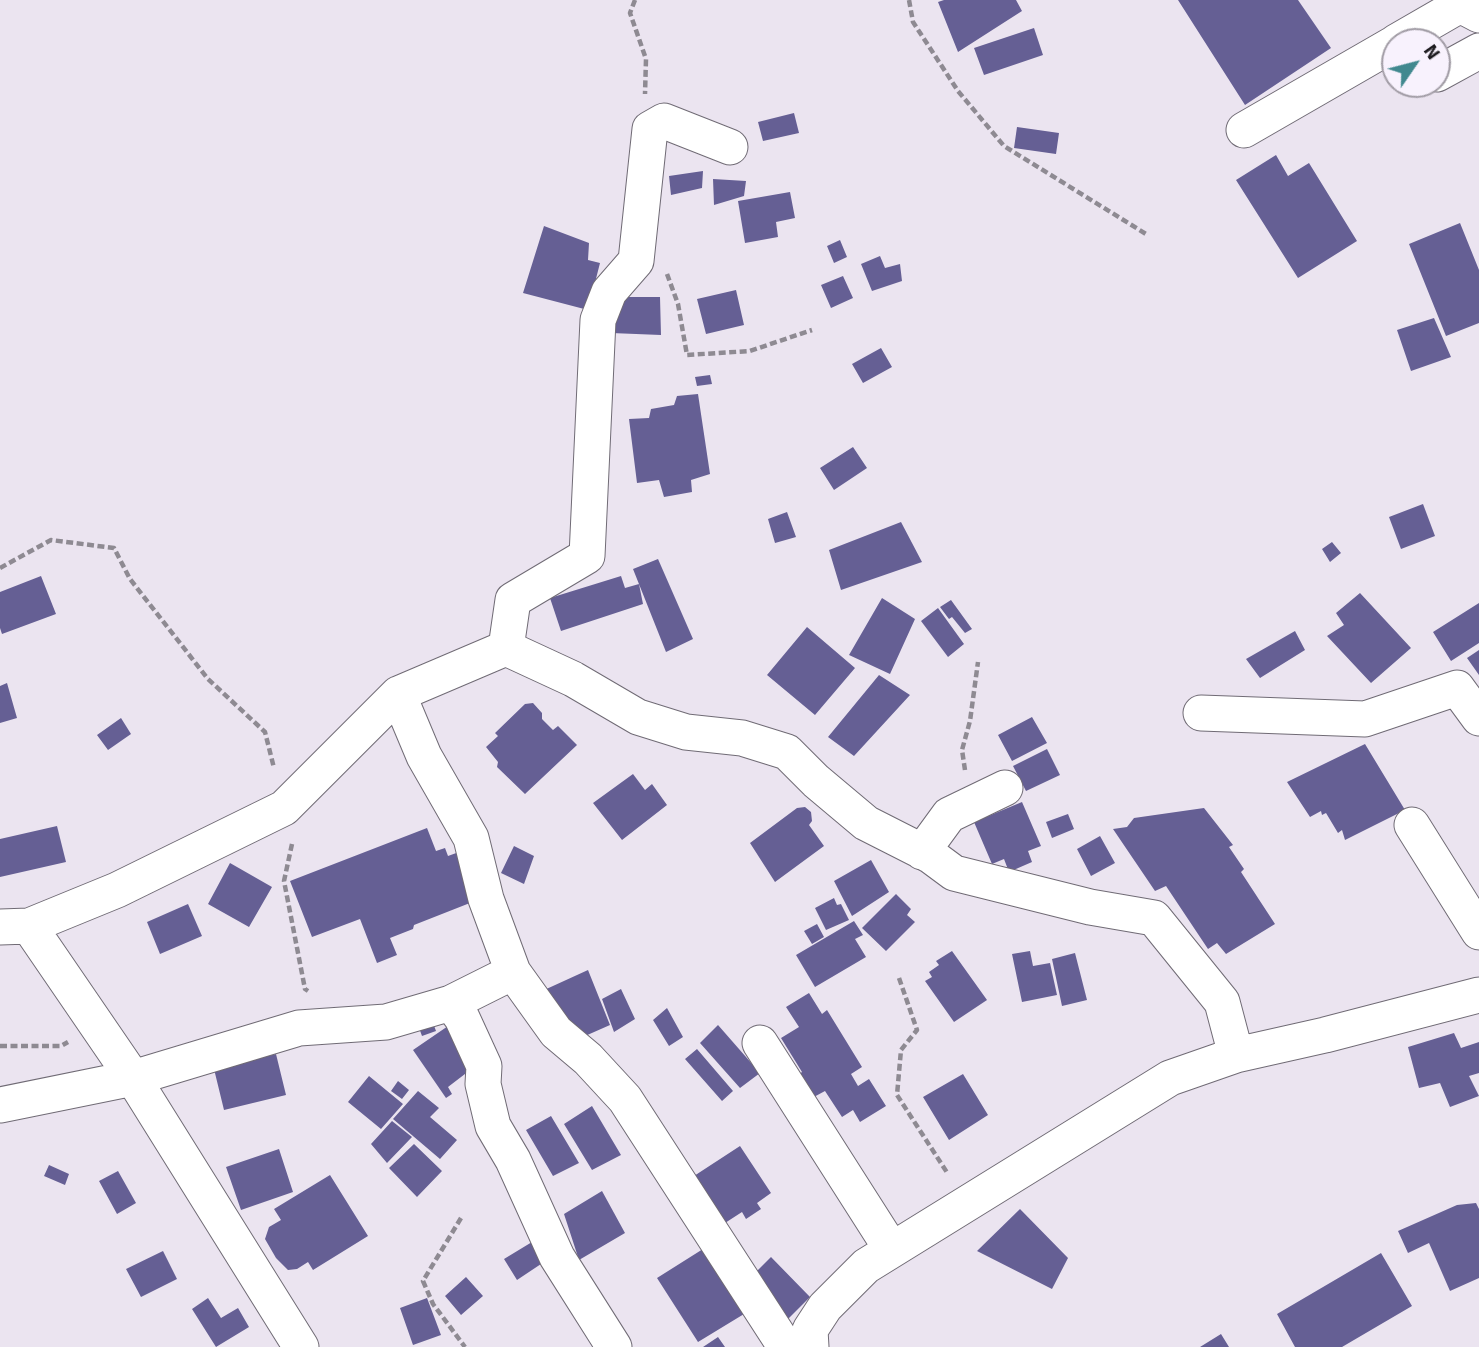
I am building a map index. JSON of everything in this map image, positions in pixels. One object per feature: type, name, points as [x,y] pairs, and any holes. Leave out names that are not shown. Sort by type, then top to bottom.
[{"type":"street","points":[[1420,28],[1460,5],[1479,15]]},
{"type":"street","points":[[1244,130],[1381,51]]},
{"type":"street","points":[[1451,66],[1479,51]]},
{"type":"street","points":[[506,648],[513,600],[587,556],[598,320],[609,292],[636,261],[650,130],[664,121],[730,147]]},
{"type":"street","points":[[301,1347],[133,1078],[99,1029],[14,927],[117,890],[288,804],[398,694],[506,648],[573,679],[638,717],[686,732],[743,738],[786,752],[866,823],[922,852],[954,873],[1090,907],[1154,918],[1222,1002],[1236,1055]]},
{"type":"street","points":[[1201,713],[1365,719],[1457,688],[1479,718]]},
{"type":"street","points":[[398,694],[424,756],[471,838],[486,899],[513,972],[556,1032],[588,1059],[625,1099],[791,1341],[866,1266],[1170,1078],[1236,1055],[1479,995]]},
{"type":"street","points":[[922,852],[949,815],[1005,788]]},
{"type":"street","points":[[1412,825],[1479,932]]},
{"type":"street","points":[[0,1105],[133,1078],[299,1028],[386,1022],[451,1003],[513,972]]},
{"type":"street","points":[[451,1003],[484,1066],[483,1084],[494,1126],[513,1160],[557,1257],[614,1347]]},
{"type":"street","points":[[760,1043],[892,1250]]},
{"type":"path","points":[[635,0],[630,13],[646,59],[645,93],[650,130]]},
{"type":"path","points":[[909,0],[913,22],[958,90],[1004,146],[1146,234]]},
{"type":"path","points":[[636,261],[658,251],[678,304],[687,355],[750,351],[812,330]]},
{"type":"path","points":[[0,568],[51,540],[114,548],[130,579],[208,679],[265,732],[288,804],[292,850],[284,881],[305,989],[317,996]]},
{"type":"path","points":[[949,815],[943,796],[966,769],[962,750],[970,721],[978,662]]},
{"type":"path","points":[[900,978],[917,1030],[901,1050],[897,1096],[966,1202]]},
{"type":"path","points":[[0,1046],[61,1046],[99,1029]]},
{"type":"path","points":[[461,1218],[423,1280],[433,1304],[465,1347]]},
{"type":"building","points":[[1016,0],[1022,11],[958,52],[938,2]]},
{"type":"building","points":[[1178,0],[1298,0],[1331,48],[1245,105]]},
{"type":"building","points":[[1034,28],[1043,55],[984,75],[974,48]]},
{"type":"building","points":[[794,113],[799,133],[763,141],[758,122]]},
{"type":"building","points":[[1017,127],[1059,133],[1056,154],[1014,148]]},
{"type":"building","points":[[1276,155],[1288,176],[1309,163],[1357,241],[1298,278],[1236,180]]},
{"type":"building","points":[[703,171],[702,188],[671,195],[669,176]]},
{"type":"building","points":[[713,179],[746,181],[744,196],[714,205]]},
{"type":"building","points":[[790,192],[795,218],[776,222],[778,237],[745,243],[738,201]]},
{"type":"building","points":[[1460,223],[1479,270],[1479,323],[1446,336],[1409,244]]},
{"type":"building","points":[[544,226],[589,243],[588,260],[600,263],[588,310],[523,293]]},
{"type":"building","points":[[840,240],[847,257],[834,263],[827,246]]},
{"type":"building","points":[[880,256],[885,268],[900,264],[902,281],[872,291],[861,264]]},
{"type":"building","points":[[843,276],[853,298],[831,308],[821,285]]},
{"type":"building","points":[[736,290],[744,325],[706,334],[697,299]]},
{"type":"building","points":[[615,297],[660,297],[661,335],[611,333]]},
{"type":"building","points":[[1434,318],[1451,357],[1411,371],[1397,330]]},
{"type":"building","points":[[881,348],[892,367],[863,383],[852,364]]},
{"type":"building","points":[[710,375],[712,384],[697,386],[695,377]]},
{"type":"building","points":[[698,394],[710,474],[691,480],[692,492],[664,497],[659,480],[637,483],[629,419],[649,418],[651,409],[674,405],[677,396]]},
{"type":"building","points":[[853,447],[867,468],[834,490],[820,468]]},
{"type":"building","points":[[1423,504],[1435,536],[1401,549],[1389,517]]},
{"type":"building","points":[[787,512],[796,537],[775,543],[768,519]]},
{"type":"building","points":[[901,522],[922,562],[841,590],[829,550]]},
{"type":"building","points":[[1332,542],[1341,553],[1330,562],[1322,549]]},
{"type":"building","points":[[658,559],[693,639],[666,652],[633,569]]},
{"type":"building","points":[[41,576],[56,614],[2,634],[0,592]]},
{"type":"building","points":[[621,576],[625,588],[639,584],[643,604],[561,631],[550,598]]},
{"type":"building","points":[[1360,593],[1411,648],[1371,683],[1327,636],[1344,625],[1336,613]]},
{"type":"building","points":[[882,598],[915,619],[890,674],[849,655]]},
{"type":"building","points":[[951,600],[972,629],[965,633],[940,607]]},
{"type":"building","points":[[1479,603],[1479,643],[1451,661],[1433,632]]},
{"type":"building","points":[[938,608],[964,644],[948,657],[921,621]]},
{"type":"building","points":[[807,627],[855,668],[815,715],[767,675]]},
{"type":"building","points":[[1295,631],[1305,650],[1260,678],[1246,659]]},
{"type":"building","points":[[1479,650],[1479,675],[1467,658]]},
{"type":"building","points":[[879,675],[910,695],[854,756],[828,737]]},
{"type":"building","points":[[7,683],[17,718],[0,723],[0,686]]},
{"type":"building","points":[[533,703],[542,713],[542,719],[553,730],[558,726],[577,745],[525,794],[497,767],[498,762],[486,747],[498,736],[495,733],[525,704]]},
{"type":"building","points":[[1032,717],[1047,743],[1012,761],[998,735]]},
{"type":"building","points":[[121,718],[131,734],[108,750],[97,735]]},
{"type":"building","points":[[1365,744],[1405,810],[1345,840],[1342,830],[1338,833],[1326,813],[1322,815],[1321,811],[1310,817],[1287,782]]},
{"type":"building","points":[[1047,749],[1060,775],[1026,791],[1013,766]]},
{"type":"building","points":[[633,774],[645,790],[652,784],[667,805],[622,840],[593,803]]},
{"type":"building","points":[[1022,802],[1041,846],[1028,851],[1032,862],[1009,872],[1004,859],[992,864],[974,822]]},
{"type":"building","points":[[805,807],[811,812],[812,821],[809,825],[824,846],[775,882],[750,843],[797,808]]},
{"type":"building","points":[[1204,808],[1233,845],[1229,847],[1244,869],[1241,872],[1275,924],[1226,954],[1217,943],[1208,949],[1166,886],[1155,891],[1113,829],[1127,827],[1134,818]]},
{"type":"building","points":[[1068,814],[1074,829],[1052,838],[1046,822]]},
{"type":"building","points":[[57,826],[66,862],[0,877],[0,839]]},
{"type":"building","points":[[427,828],[436,851],[445,848],[448,856],[459,852],[475,901],[414,925],[413,929],[390,938],[397,955],[377,963],[360,919],[312,937],[290,881]]},
{"type":"building","points":[[1100,836],[1115,863],[1091,876],[1077,849]]},
{"type":"building","points":[[514,846],[534,856],[524,884],[501,873]]},
{"type":"building","points":[[871,860],[889,892],[852,916],[834,881]]},
{"type":"building","points":[[230,863],[272,887],[249,927],[208,904]]},
{"type":"building","points":[[896,894],[911,909],[907,915],[915,922],[886,951],[862,928]]},
{"type":"building","points":[[834,898],[837,905],[841,904],[849,920],[826,930],[815,908]]},
{"type":"building","points":[[188,904],[202,936],[160,954],[147,922]]},
{"type":"building","points":[[854,921],[863,935],[855,939],[866,957],[815,987],[796,955]]},
{"type":"building","points":[[817,924],[824,937],[812,944],[804,931]]},
{"type":"building","points":[[952,951],[987,1000],[954,1022],[925,981],[932,977],[929,972],[939,965],[936,961]]},
{"type":"building","points":[[1030,951],[1033,966],[1050,963],[1057,995],[1022,1002],[1012,954]]},
{"type":"building","points":[[1075,953],[1087,1000],[1062,1006],[1052,959]]},
{"type":"building","points":[[588,970],[610,1025],[576,1040],[542,991]]},
{"type":"building","points":[[621,989],[635,1019],[614,1032],[602,999]]},
{"type":"building","points":[[809,993],[822,1014],[827,1010],[862,1067],[851,1074],[858,1086],[869,1079],[886,1106],[860,1122],[853,1110],[842,1117],[825,1091],[812,1098],[798,1075],[802,1072],[781,1038],[799,1027],[786,1007]]},
{"type":"building","points":[[667,1008],[683,1037],[669,1046],[653,1020]]},
{"type":"building","points":[[432,1020],[436,1031],[422,1036],[418,1025]]},
{"type":"building","points":[[451,1024],[478,1064],[448,1087],[452,1094],[446,1098],[413,1050]]},
{"type":"building","points":[[718,1025],[760,1073],[740,1088],[700,1043]]},
{"type":"building","points":[[1454,1033],[1461,1048],[1479,1042],[1479,1073],[1469,1076],[1479,1096],[1450,1107],[1440,1083],[1419,1088],[1408,1047]]},
{"type":"building","points":[[697,1049],[733,1091],[722,1101],[685,1059]]},
{"type":"building","points":[[276,1054],[286,1095],[224,1110],[214,1069]]},
{"type":"building","points":[[963,1074],[988,1115],[949,1140],[923,1097]]},
{"type":"building","points":[[369,1076],[403,1104],[381,1129],[348,1102]]},
{"type":"building","points":[[398,1081],[409,1090],[402,1099],[391,1091]]},
{"type":"building","points":[[418,1091],[439,1108],[430,1117],[457,1140],[440,1159],[393,1119]]},
{"type":"building","points":[[592,1106],[621,1155],[592,1170],[564,1124]]},
{"type":"building","points":[[551,1116],[579,1163],[553,1176],[526,1130]]},
{"type":"building","points":[[392,1121],[412,1137],[387,1163],[371,1144]]},
{"type":"building","points":[[414,1144],[442,1171],[417,1197],[389,1168]]},
{"type":"building","points":[[740,1146],[771,1193],[757,1203],[761,1209],[746,1219],[742,1212],[725,1223],[694,1176]]},
{"type":"building","points":[[279,1149],[293,1192],[241,1210],[226,1167]]},
{"type":"building","points":[[49,1165],[69,1174],[65,1185],[44,1176]]},
{"type":"building","points":[[118,1171],[136,1203],[117,1214],[99,1181]]},
{"type":"building","points":[[330,1175],[368,1236],[313,1270],[308,1262],[297,1269],[288,1270],[276,1258],[265,1239],[269,1227],[281,1220],[274,1209]]},
{"type":"building","points":[[602,1191],[625,1233],[579,1260],[564,1214]]},
{"type":"building","points":[[1476,1203],[1479,1209],[1479,1278],[1450,1291],[1429,1243],[1408,1253],[1398,1231],[1457,1205]]},
{"type":"building","points":[[1020,1209],[1068,1258],[1052,1289],[977,1251]]},
{"type":"building","points":[[532,1242],[544,1262],[517,1280],[504,1259]]},
{"type":"building","points":[[703,1249],[744,1314],[698,1342],[657,1278]]},
{"type":"building","points":[[163,1251],[177,1279],[141,1297],[126,1269]]},
{"type":"building","points":[[1381,1253],[1412,1306],[1342,1347],[1295,1347],[1277,1314]]},
{"type":"building","points":[[771,1257],[810,1297],[788,1319],[749,1279]]},
{"type":"building","points":[[466,1277],[483,1296],[461,1315],[445,1296]]},
{"type":"building","points":[[208,1298],[221,1318],[238,1308],[249,1327],[216,1347],[192,1309]]},
{"type":"building","points":[[427,1298],[441,1335],[413,1345],[400,1308]]},
{"type":"building","points":[[1221,1334],[1229,1347],[1200,1347]]},
{"type":"building","points":[[718,1337],[725,1347],[703,1347]]}]
